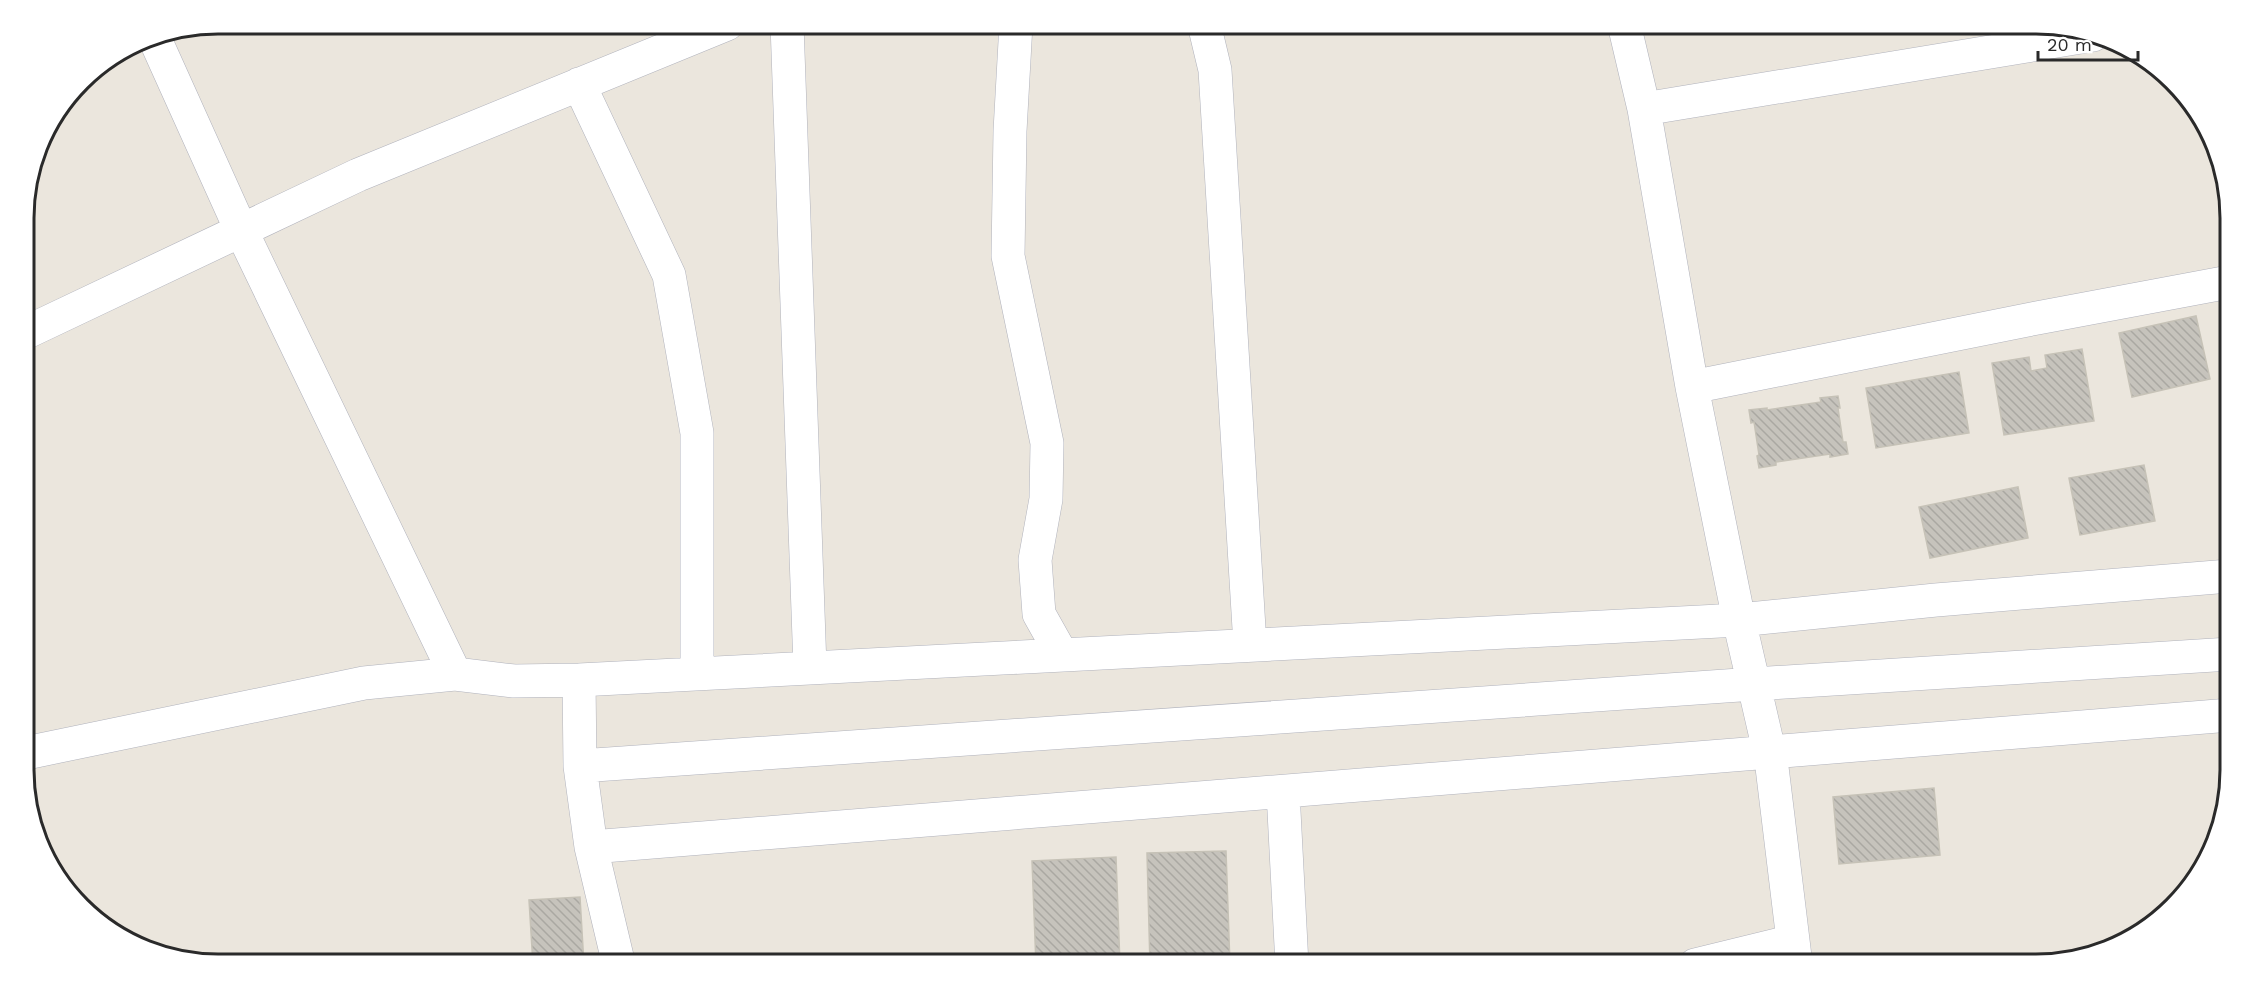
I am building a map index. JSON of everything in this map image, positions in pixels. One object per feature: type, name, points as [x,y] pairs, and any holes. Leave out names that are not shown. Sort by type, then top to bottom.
[{"type":"street","points":[[35,328],[358,175],[701,34]]},
{"type":"street","points":[[787,34],[810,667]]},
{"type":"street","points":[[1015,34],[1010,131],[1008,256],[1047,443],[1046,499],[1035,561],[1039,614],[1062,655]]},
{"type":"street","points":[[1206,34],[1215,70],[1250,645]]},
{"type":"street","points":[[1626,34],[1644,110],[1692,387],[1739,620],[1769,752],[1795,953]]},
{"type":"street","points":[[1644,110],[2073,38]]},
{"type":"street","points":[[157,45],[241,230],[455,674]]},
{"type":"street","points":[[579,84],[669,275],[697,433],[697,674]]},
{"type":"street","points":[[1692,387],[2220,284]]},
{"type":"street","points":[[34,751],[364,683],[455,674],[514,681],[579,680],[1739,620],[1936,600],[2220,577]]},
{"type":"street","points":[[580,766],[1754,684],[2220,655]]},
{"type":"street","points":[[579,680],[580,766],[591,848],[617,955]]},
{"type":"street","points":[[591,848],[2220,716]]},
{"type":"street","points":[[1282,792],[1291,954]]},
{"type":"building","points":[[2196,316],[2210,379],[2132,397],[2119,333]]},
{"type":"building","points":[[2082,349],[2094,421],[2004,435],[1992,363],[2029,357],[2031,371],[2047,368],[2045,355]]},
{"type":"building","points":[[1959,372],[1969,433],[1876,448],[1866,388]]},
{"type":"building","points":[[1838,396],[1843,442],[1846,442],[1848,454],[1830,457],[1830,454],[1776,462],[1776,465],[1759,468],[1754,422],[1751,423],[1749,410],[1767,408],[1767,410],[1821,402],[1820,398]]},
{"type":"building","points":[[2144,465],[2155,521],[2080,535],[2069,478]]},
{"type":"building","points":[[2018,487],[2028,538],[1930,558],[1919,507]]},
{"type":"building","points":[[1934,788],[1940,855],[1839,864],[1833,797]]},
{"type":"building","points":[[1226,851],[1230,954],[1150,954],[1147,853]]},
{"type":"building","points":[[1116,857],[1120,955],[1036,955],[1032,861]]},
{"type":"building","points":[[580,897],[583,955],[532,955],[529,900]]}]
